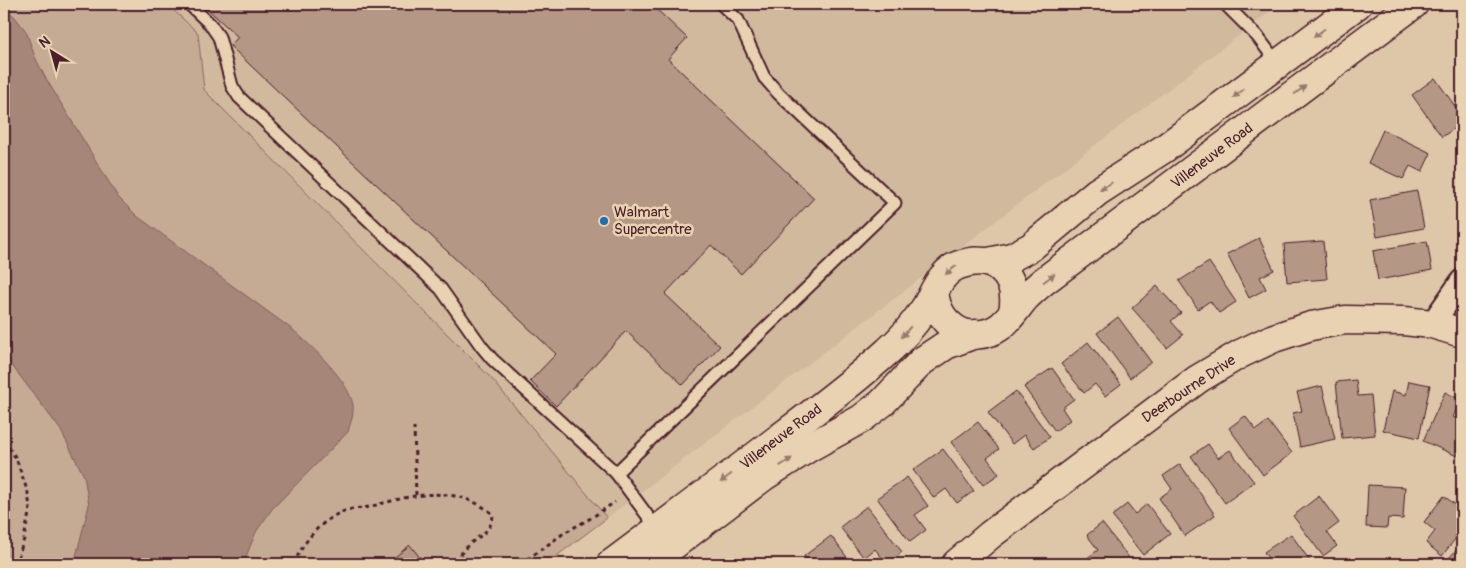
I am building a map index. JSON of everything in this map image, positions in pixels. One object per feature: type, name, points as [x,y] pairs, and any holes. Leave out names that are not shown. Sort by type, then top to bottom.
[{"type":"main road","points":[[990,262],[999,267],[1008,277],[1016,300],[1013,312],[1001,326],[989,332],[963,333],[950,325],[941,316],[936,305],[934,292],[942,278],[951,268],[960,264],[990,262],[1012,257],[1031,247],[1097,192],[1165,148],[1358,4]]},
{"type":"main road","name":"Villeneuve Road","points":[[1013,312],[1027,296],[1044,282],[1414,4]]},
{"type":"main road","name":"Villeneuve Road","points":[[649,564],[664,538],[887,352],[907,331],[934,292]]},
{"type":"main road","name":"Deerbourne Drive","points":[[956,564],[990,535],[1198,379],[1240,354],[1274,338],[1311,326],[1345,320],[1395,320],[1432,324],[1462,333]]},
{"type":"main road","name":"Villeneuve Road","points":[[611,564],[664,538],[810,447],[861,419],[882,402],[922,361],[946,345],[975,334]]},
{"type":"street","points":[[1432,324],[1462,281]]},
{"type":"lane","points":[[189,4],[210,24],[219,37],[232,86],[247,106],[441,289],[492,359],[616,473],[664,538]]},
{"type":"lane","points":[[616,473],[895,203],[764,77],[738,20],[721,4]]},
{"type":"lane","points":[[1225,4],[1257,36],[1278,64]]},
{"type":"path","points":[[414,426],[416,496]]},
{"type":"path","points":[[4,441],[16,458],[28,493],[30,508],[24,539],[16,564]]},
{"type":"path","points":[[294,564],[306,540],[343,511],[432,494],[462,496],[482,505],[493,514],[492,525],[460,556],[460,564]]},
{"type":"path","points":[[521,564],[564,532],[591,518],[615,502]]},
{"type":"shaded area","points":[[4,4],[167,4],[198,33],[204,90],[491,378],[607,518],[546,564],[4,564]]},
{"type":"shaded area","points":[[167,4],[1280,4],[607,518],[491,378],[204,90],[198,33]]},
{"type":"shaded area","points":[[4,6],[26,31],[35,57],[45,77],[118,197],[137,216],[293,330],[337,374],[350,395],[353,409],[348,432],[272,509],[256,532],[243,564],[74,564],[89,505],[84,476],[60,429],[4,355]]},
{"type":"building","name":"Walmart Supercentre","points":[[202,4],[651,4],[687,38],[668,59],[814,198],[741,274],[711,245],[665,294],[720,346],[683,385],[626,331],[556,406],[530,381],[556,354],[230,46],[238,37]]},
{"type":"building","points":[[1435,78],[1462,116],[1462,123],[1442,137],[1412,95]]},
{"type":"building","points":[[1383,130],[1431,153],[1422,172],[1410,166],[1403,179],[1368,163]]},
{"type":"building","points":[[1417,191],[1424,228],[1377,237],[1370,200]]},
{"type":"building","points":[[1259,238],[1274,270],[1260,277],[1266,289],[1249,298],[1227,254]]},
{"type":"building","points":[[1323,241],[1327,279],[1287,282],[1284,244]]},
{"type":"building","points":[[1427,241],[1432,270],[1378,280],[1373,251]]},
{"type":"building","points":[[1209,262],[1236,302],[1219,313],[1210,301],[1198,309],[1179,281]]},
{"type":"building","points":[[1157,286],[1181,313],[1171,321],[1183,335],[1167,348],[1132,308]]},
{"type":"building","points":[[1118,317],[1151,362],[1130,378],[1097,333]]},
{"type":"building","points":[[1088,342],[1121,384],[1105,396],[1095,384],[1084,393],[1061,364]]},
{"type":"building","points":[[1052,368],[1074,399],[1062,408],[1070,420],[1055,431],[1024,387]]},
{"type":"building","points":[[1356,380],[1358,396],[1371,395],[1375,435],[1342,438],[1336,382]]},
{"type":"building","points":[[1409,381],[1430,385],[1419,438],[1383,430],[1392,391],[1406,395]]},
{"type":"building","points":[[1322,386],[1335,439],[1300,447],[1293,413],[1302,411],[1297,392]]},
{"type":"building","points":[[1016,391],[1050,437],[1034,448],[1024,435],[1012,444],[988,412]]},
{"type":"building","points":[[1445,392],[1461,400],[1453,417],[1462,421],[1462,445],[1457,456],[1423,441]]},
{"type":"building","points":[[1245,416],[1256,430],[1268,421],[1292,453],[1263,475],[1229,428]]},
{"type":"building","points":[[978,422],[999,449],[987,458],[999,474],[983,485],[951,442]]},
{"type":"building","points":[[1208,444],[1218,458],[1230,450],[1254,482],[1225,503],[1191,456]]},
{"type":"building","points":[[943,449],[974,491],[957,503],[946,489],[934,498],[913,470]]},
{"type":"building","points":[[1180,464],[1215,515],[1185,536],[1159,498],[1172,489],[1163,476]]},
{"type":"building","points":[[907,477],[928,506],[915,515],[926,530],[910,542],[877,498]]},
{"type":"building","points":[[1368,485],[1405,487],[1403,519],[1388,518],[1387,528],[1366,527]]},
{"type":"building","points":[[1319,496],[1339,523],[1327,532],[1337,546],[1323,556],[1293,516]]},
{"type":"building","points":[[1444,496],[1462,510],[1462,530],[1442,556],[1426,543],[1435,531],[1424,522]]},
{"type":"building","points":[[1127,504],[1135,514],[1147,504],[1170,534],[1143,555],[1112,516]]},
{"type":"building","points":[[867,506],[902,552],[887,564],[875,549],[864,558],[840,527]]},
{"type":"building","points":[[1102,523],[1134,564],[1089,564],[1086,559],[1098,550],[1087,535]]},
{"type":"building","points":[[1291,534],[1310,561],[1306,564],[1272,564],[1264,552]]},
{"type":"building","points":[[831,536],[852,564],[810,564],[804,556]]},
{"type":"building","points":[[1462,544],[1462,564],[1450,564],[1446,561]]},
{"type":"building","points":[[410,545],[425,564],[386,564]]},
{"type":"place","name":"Walmart Supercentre","points":[[604,221]]}]
